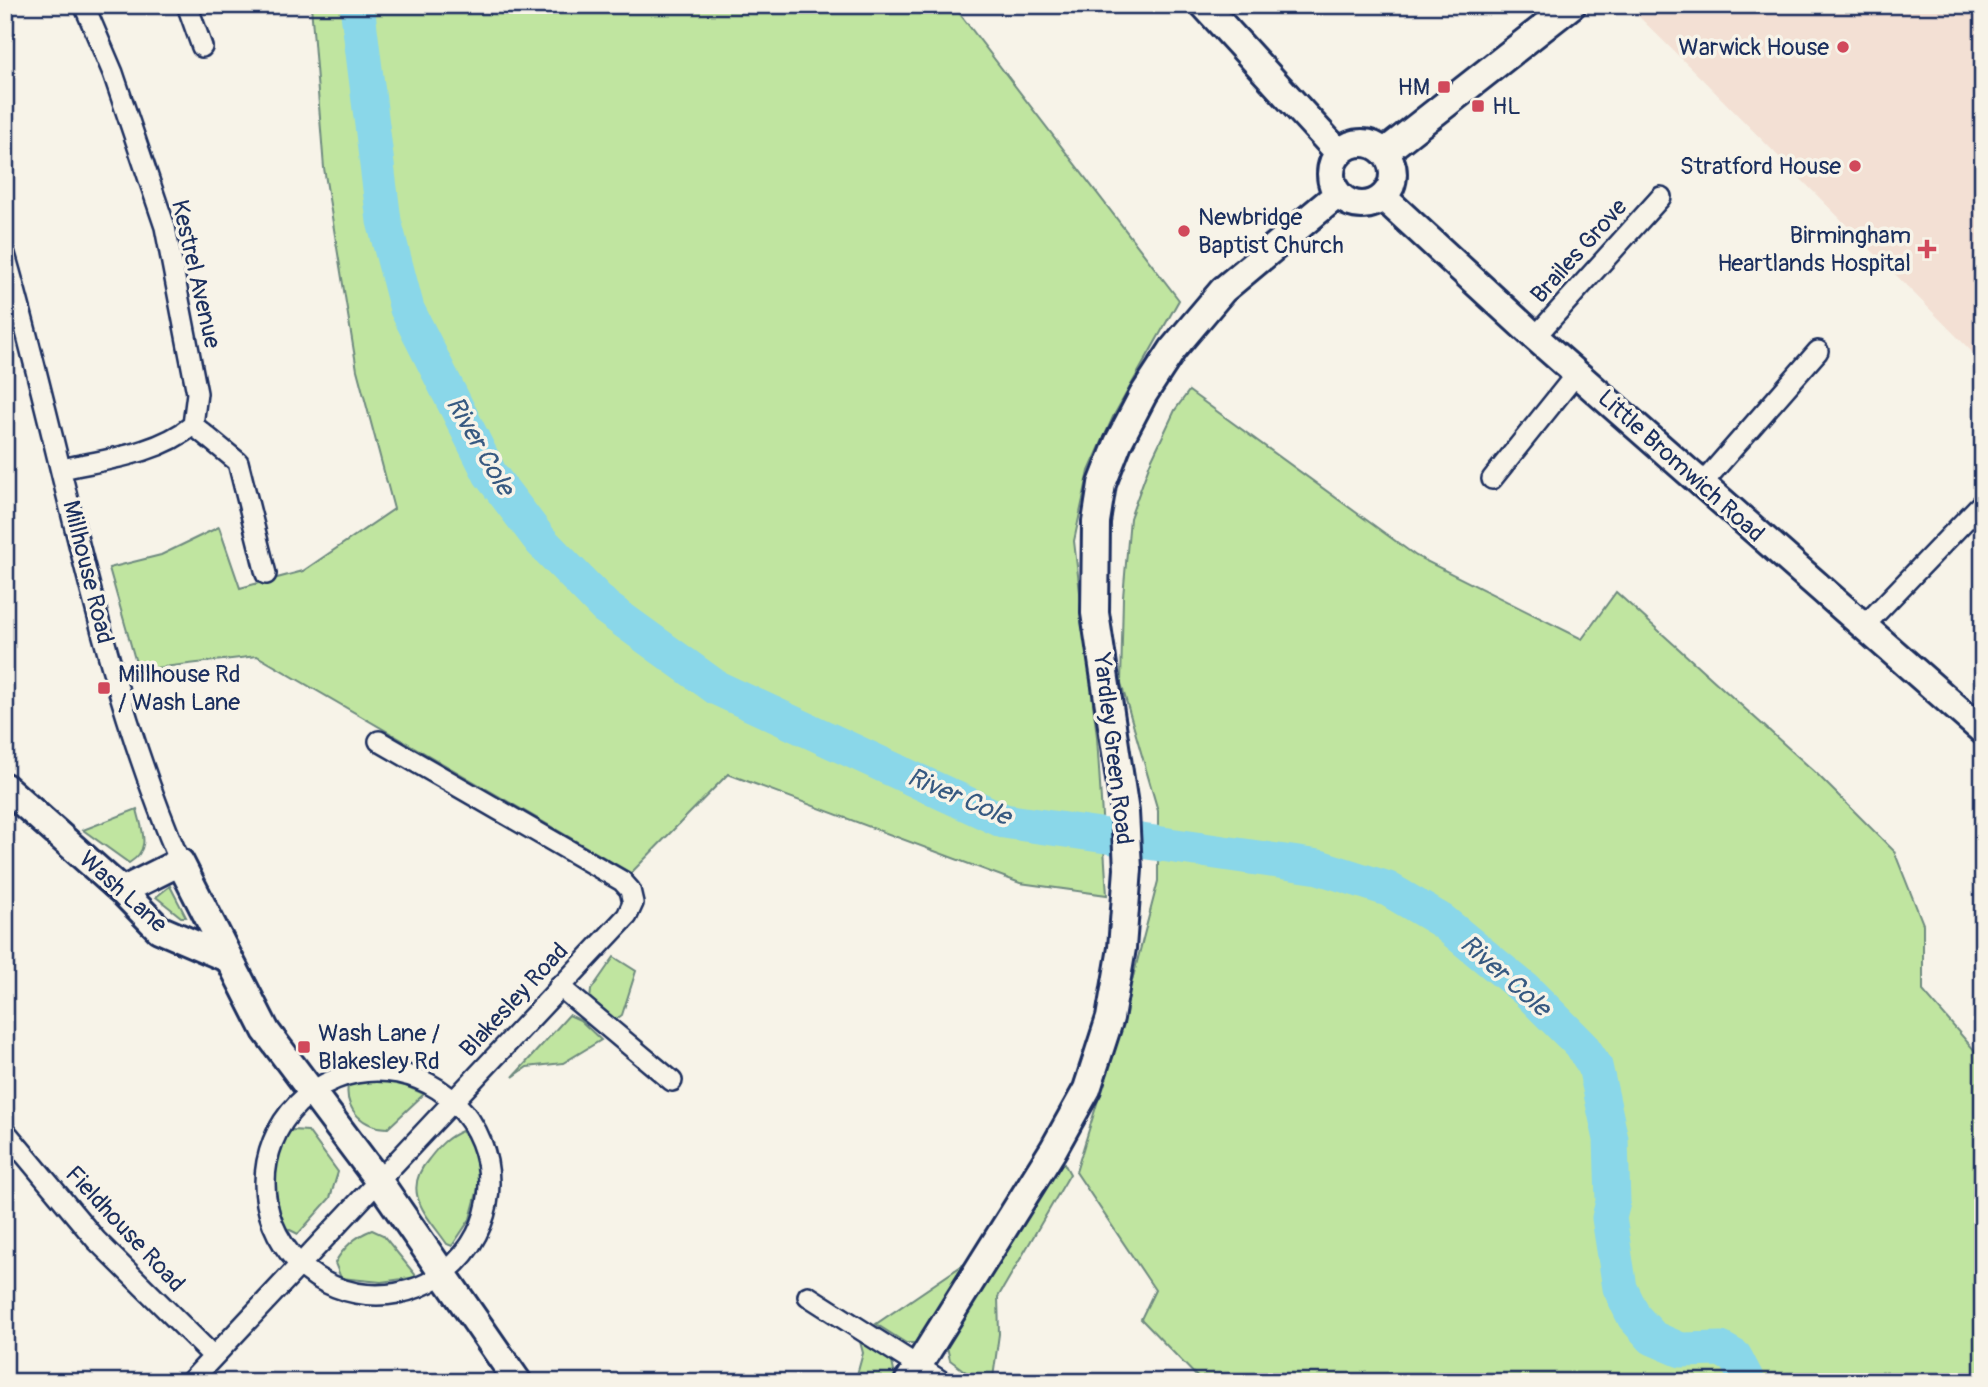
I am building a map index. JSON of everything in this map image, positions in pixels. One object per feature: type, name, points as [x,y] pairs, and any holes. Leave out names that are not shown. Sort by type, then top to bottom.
[{"type":"street","name":"Kestrel Avenue","points":[[84,5],[113,73],[164,228],[197,393],[193,425]]},
{"type":"street","points":[[187,5],[202,47]]},
{"type":"street","points":[[1204,5],[1339,153]]},
{"type":"street","points":[[1385,152],[1572,5]]},
{"type":"street","points":[[1361,143],[1373,144],[1385,152],[1393,171],[1393,181],[1383,197],[1367,205],[1354,204],[1338,194],[1332,169],[1339,153],[1361,143]]},
{"type":"street","name":"Yardley Green Road","points":[[914,1374],[1026,1196],[1087,1089],[1110,1017],[1122,948],[1128,869],[1125,811],[1095,613],[1096,522],[1102,484],[1118,443],[1143,395],[1173,349],[1223,290],[1338,194]]},
{"type":"street","name":"Little Bromwich Road","points":[[1383,197],[1701,485],[1983,731]]},
{"type":"street","name":"Brailes Grove","points":[[1535,337],[1661,197]]},
{"type":"street","name":"Millhouse Road","points":[[5,254],[103,632],[149,791],[180,862],[229,959]]},
{"type":"street","points":[[5,327],[24,321]]},
{"type":"street","points":[[1701,485],[1818,351]]},
{"type":"street","points":[[1492,479],[1577,373]]},
{"type":"street","points":[[62,469],[153,448],[177,438],[193,425],[238,462],[266,574]]},
{"type":"street","points":[[1864,626],[1980,505]]},
{"type":"street","name":"Blakesley Road","points":[[190,1382],[627,916],[633,903],[630,890],[622,881],[379,741]]},
{"type":"street","name":"Wash Lane","points":[[5,787],[122,891],[159,929],[229,959]]},
{"type":"street","points":[[122,891],[180,862]]},
{"type":"street","points":[[229,959],[266,1031],[313,1090],[378,1180],[518,1382]]},
{"type":"street","points":[[559,986],[672,1081]]},
{"type":"street","points":[[383,1070],[407,1074],[430,1083],[454,1100],[478,1132],[486,1153],[489,1198],[474,1240],[444,1273],[424,1285],[380,1295],[335,1287],[299,1266],[273,1226],[264,1184],[267,1162],[283,1121],[313,1090],[346,1075],[383,1070]]},
{"type":"street","name":"Fieldhouse Road","points":[[5,1131],[96,1240],[213,1356]]},
{"type":"street","points":[[808,1296],[914,1374],[943,1382]]},
{"type":"shaded area","name":"Birmingham Heartlands Hospital","points":[[1627,5],[1983,5],[1983,363],[1701,78]]},
{"type":"green space","points":[[311,5],[953,5],[1179,300],[1113,417],[1089,471],[1074,541],[1097,737],[1107,895],[1020,883],[728,774],[631,873],[257,656],[138,670],[109,568],[161,555],[219,527],[240,588],[303,571],[394,509],[357,370],[324,168]]},
{"type":"green space","points":[[1189,391],[1416,556],[1582,639],[1616,592],[1816,773],[1894,851],[1923,924],[1923,991],[1983,1060],[1983,1382],[1202,1382],[1141,1319],[1155,1290],[1076,1172],[1118,1035],[1158,881],[1158,811],[1121,683],[1123,597],[1130,518],[1150,463],[1175,410]]},
{"type":"green space","points":[[137,809],[143,832],[143,846],[141,852],[129,863],[83,830]]},
{"type":"green space","points":[[170,886],[186,917],[181,917],[156,897]]},
{"type":"green space","points":[[614,957],[636,971],[622,1015],[615,1020],[590,1001],[591,990]]},
{"type":"green space","points":[[569,1015],[580,1020],[601,1040],[563,1063],[527,1067],[513,1077]]},
{"type":"green space","points":[[363,1078],[396,1082],[424,1094],[388,1128],[371,1125],[358,1116],[349,1102],[348,1085]]},
{"type":"green space","points":[[292,1130],[308,1131],[338,1172],[330,1198],[298,1234],[284,1227],[274,1176],[277,1151]]},
{"type":"green space","points":[[462,1131],[477,1149],[479,1185],[470,1219],[452,1246],[447,1244],[425,1213],[417,1193],[417,1182],[421,1171],[436,1150]]},
{"type":"green space","points":[[1060,1156],[1070,1174],[998,1297],[999,1334],[993,1378],[991,1382],[979,1382],[950,1360],[947,1347]]},
{"type":"green space","points":[[372,1230],[383,1235],[417,1277],[381,1282],[341,1278],[335,1263],[338,1258],[355,1239]]},
{"type":"green space","points":[[970,1260],[917,1343],[906,1343],[876,1324]]},
{"type":"green space","points":[[859,1338],[892,1362],[895,1376],[891,1382],[855,1382],[863,1353]]},
{"type":"waterway","name":"River Cole","points":[[357,5],[384,221],[407,309],[490,474],[541,541],[605,607],[717,688],[1004,821],[1319,867],[1388,889],[1442,921],[1526,990],[1581,1045],[1595,1066],[1611,1139],[1613,1202],[1609,1218],[1620,1288],[1634,1317],[1653,1338],[1681,1350],[1721,1349],[1735,1357],[1748,1382]]},
{"type":"place","name":"Warwick House","points":[[1843,47]]},
{"type":"place","name":"HM","points":[[1444,87]]},
{"type":"place","name":"HL","points":[[1478,106]]},
{"type":"place","name":"Stratford House","points":[[1855,166]]},
{"type":"place","name":"Newbridge Baptist Church","points":[[1184,231]]},
{"type":"place","name":"Birmingham Heartlands Hospital","points":[[1927,249]]},
{"type":"place","name":"Millhouse Rd / Wash Lane","points":[[104,688]]},
{"type":"place","name":"Wash Lane / Blakesley Rd","points":[[304,1047]]}]
